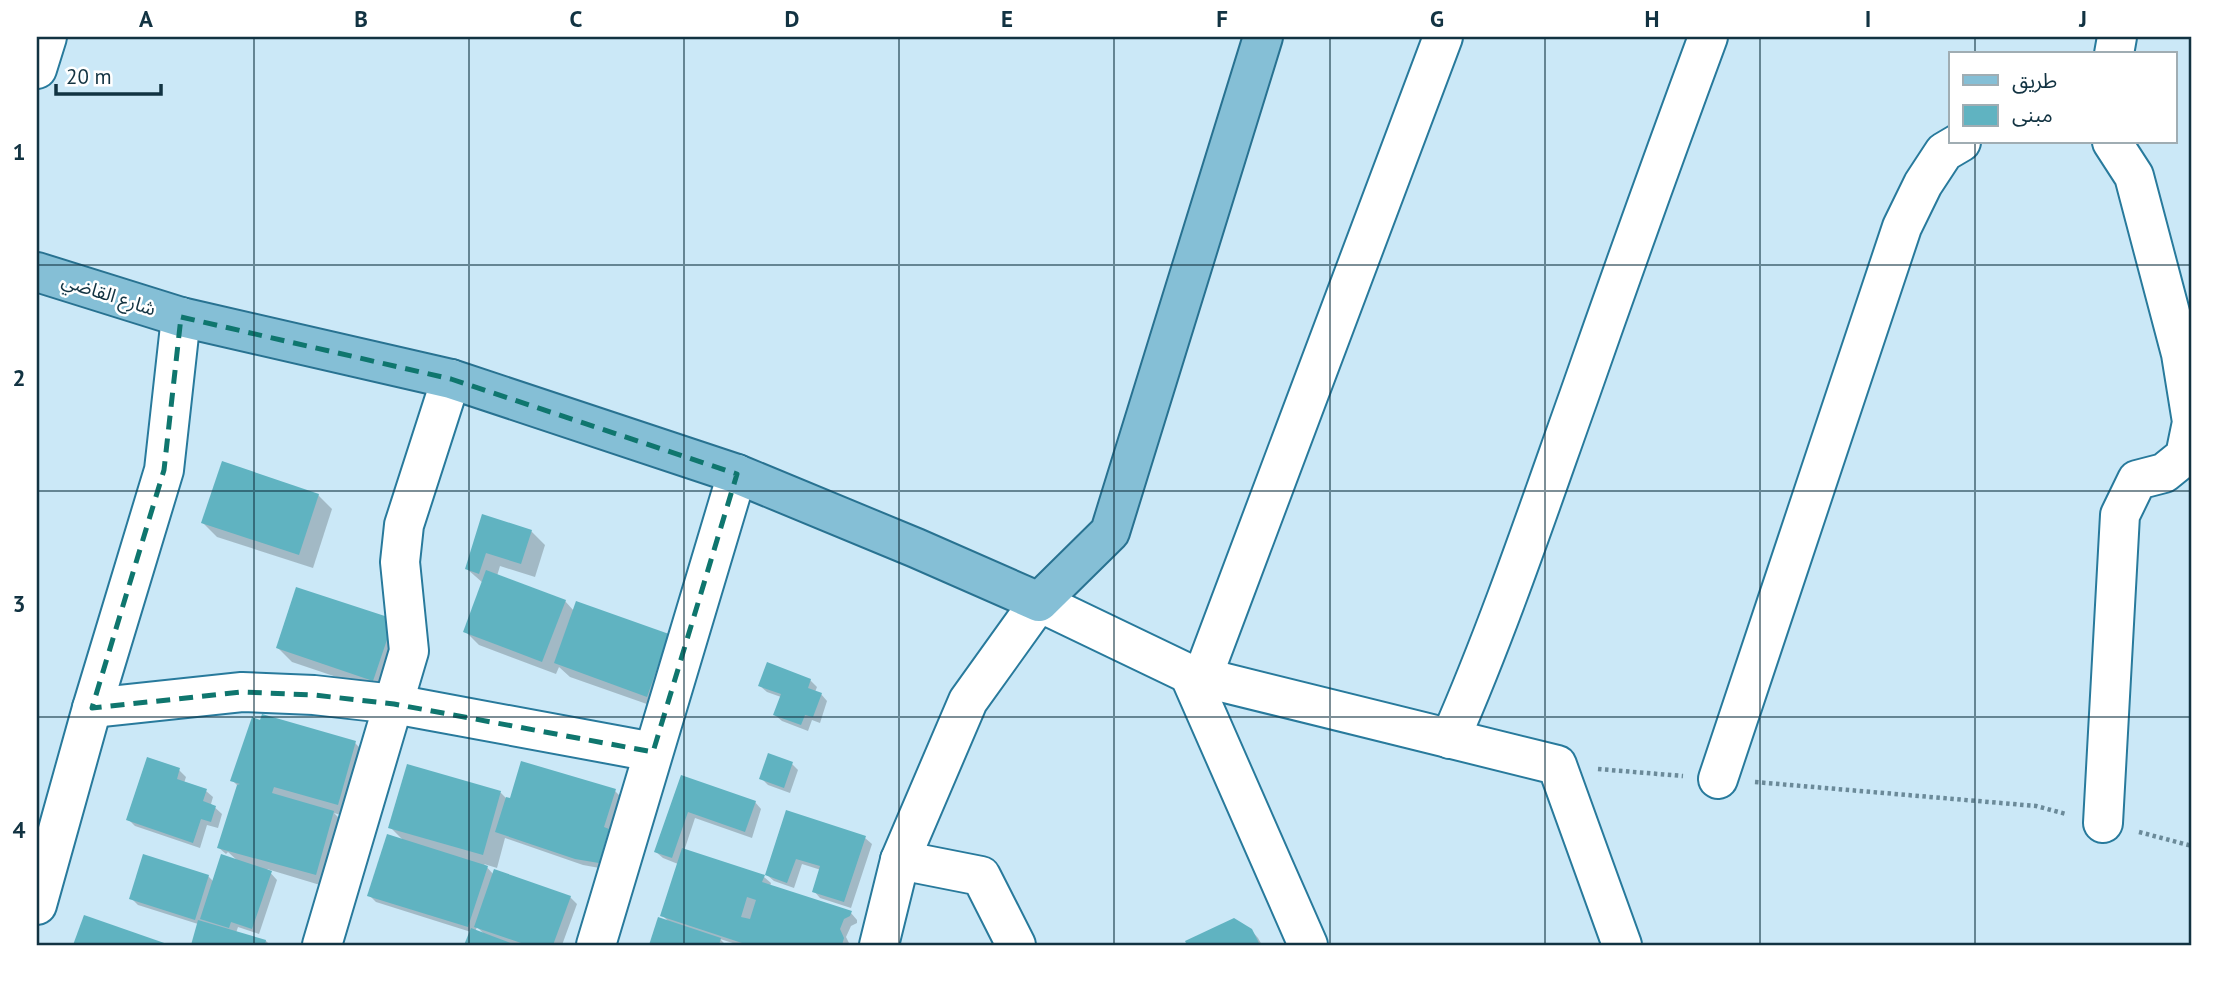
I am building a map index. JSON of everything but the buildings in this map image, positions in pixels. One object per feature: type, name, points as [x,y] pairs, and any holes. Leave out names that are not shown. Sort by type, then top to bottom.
[{"type":"main road","points":[[1039,602],[1110,532],[1264,37]]},
{"type":"main road","name":"شارع القاضي","points":[[37,272],[181,317],[451,379],[737,474],[1039,602]]},
{"type":"street","points":[[37,69],[47,37]]},
{"type":"street","points":[[1308,945],[1196,676],[1444,37]]},
{"type":"street","points":[[1450,739],[1484,662],[1519,567],[1642,214],[1708,37]]},
{"type":"street","points":[[1717,779],[1902,227],[1923,184],[1944,152],[1958,144]]},
{"type":"street","points":[[2102,823],[2120,515],[2137,480],[2164,473],[2185,456],[2192,422],[2182,354],[2134,176],[2113,144]]},
{"type":"street","points":[[37,905],[92,708],[164,470],[181,317]]},
{"type":"street","points":[[322,945],[409,651],[400,562],[404,524],[451,379]]},
{"type":"street","points":[[596,945],[737,474]]},
{"type":"street","points":[[882,940],[900,860],[968,701],[1039,602],[1196,676],[1557,765],[1622,945]]},
{"type":"street","points":[[92,708],[242,692],[314,695],[394,704],[653,752]]},
{"type":"street","points":[[900,860],[981,876],[1016,945]]},
{"type":"path","points":[[1557,765],[2036,806],[2192,846]]},
{"type":"highlighted area","points":[[181,317],[451,379],[737,474],[653,752],[394,704],[314,695],[242,692],[92,708],[164,470]]}]
